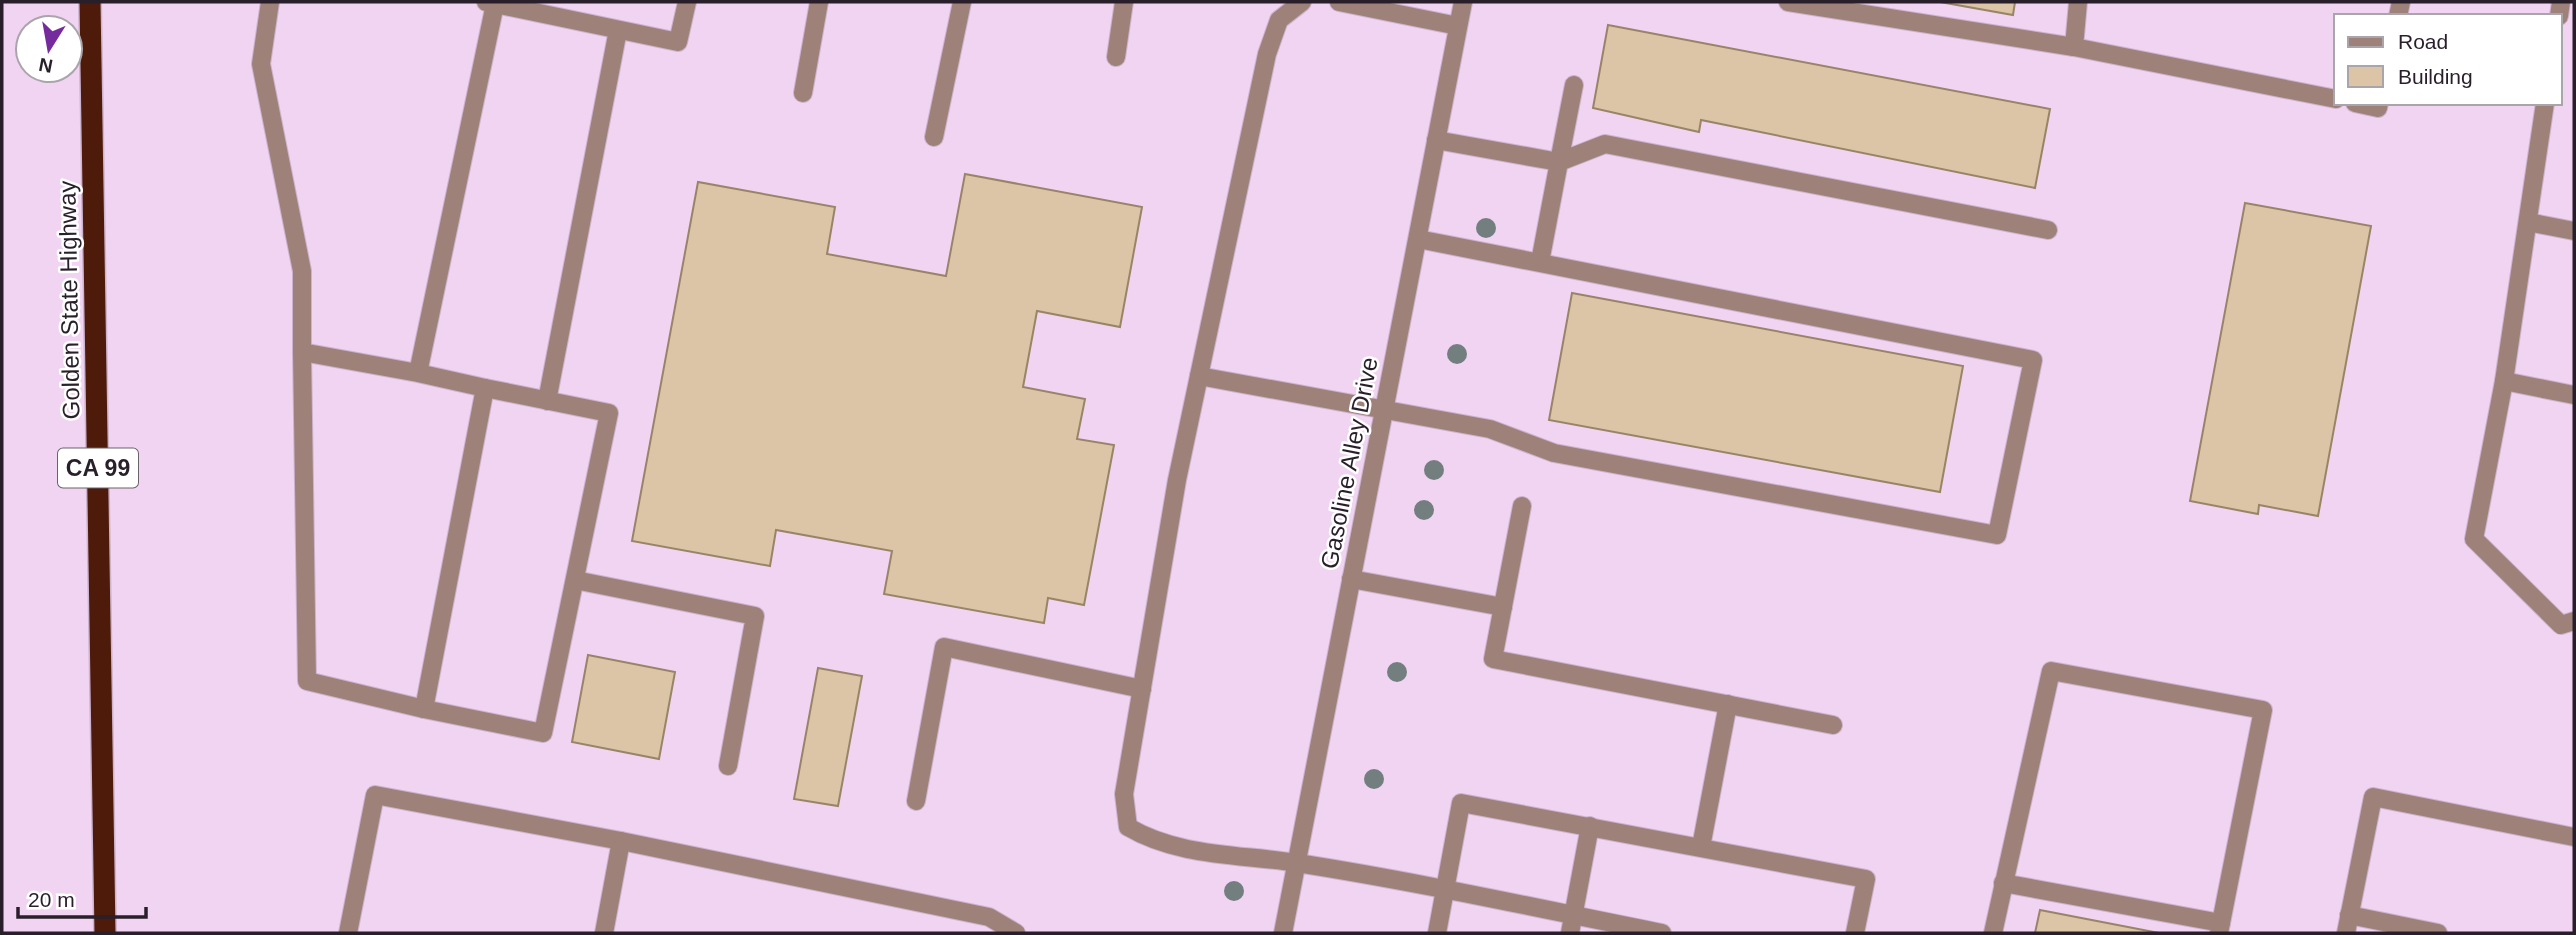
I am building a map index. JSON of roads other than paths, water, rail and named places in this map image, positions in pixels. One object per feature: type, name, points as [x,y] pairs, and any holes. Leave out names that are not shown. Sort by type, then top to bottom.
[{"type":"highway","name":"Golden State Highway","points":[[90,2],[105,933]]},
{"type":"street","points":[[270,2],[261,64],[302,271],[302,352],[307,681],[424,709],[543,733],[609,414],[418,373],[302,352]]},
{"type":"street","points":[[418,373],[490,3],[678,42],[687,2]]},
{"type":"street","points":[[803,93],[819,2]]},
{"type":"street","points":[[934,137],[962,2]]},
{"type":"street","points":[[1116,57],[1124,2]]},
{"type":"street","points":[[1302,2],[1279,20],[1267,54],[1177,480],[1124,794],[1128,827],[1154,843],[1297,863],[1443,892],[1572,924],[1662,933]]},
{"type":"street","points":[[1339,2],[1458,26]]},
{"type":"street","name":"Gasoline Alley Drive","points":[[1283,933],[1463,2]]},
{"type":"street","points":[[1788,2],[2074,47],[2334,99]]},
{"type":"street","points":[[2074,47],[2078,2]]},
{"type":"street","points":[[547,401],[618,30]]},
{"type":"street","points":[[1540,262],[1574,85]]},
{"type":"street","points":[[2546,105],[2504,381],[2474,539],[2561,625],[2574,621]]},
{"type":"street","points":[[1436,140],[1559,162],[1605,144],[2048,230]]},
{"type":"street","points":[[2528,222],[2574,230]]},
{"type":"street","points":[[1199,376],[1490,429],[1554,453],[1997,535],[2033,360],[1418,239]]},
{"type":"street","points":[[2504,381],[2574,395]]},
{"type":"street","points":[[424,709],[485,388]]},
{"type":"street","points":[[1522,506],[1493,659],[1833,725]]},
{"type":"street","points":[[1352,579],[1503,607]]},
{"type":"street","points":[[575,580],[755,616],[728,766]]},
{"type":"street","points":[[916,801],[944,647],[1142,689]]},
{"type":"street","points":[[1993,933],[2003,884],[2051,671],[2263,710],[2220,928],[2003,884]]},
{"type":"street","points":[[1701,847],[1728,704]]},
{"type":"street","points":[[348,933],[375,795],[621,841],[989,917],[1016,933]]},
{"type":"street","points":[[2346,933],[2374,797],[2574,837]]},
{"type":"street","points":[[1437,933],[1461,803],[1866,878],[1855,933]]},
{"type":"street","points":[[1572,924],[1590,826]]},
{"type":"street","points":[[604,933],[621,841]]},
{"type":"street","points":[[2349,915],[2438,933]]}]
